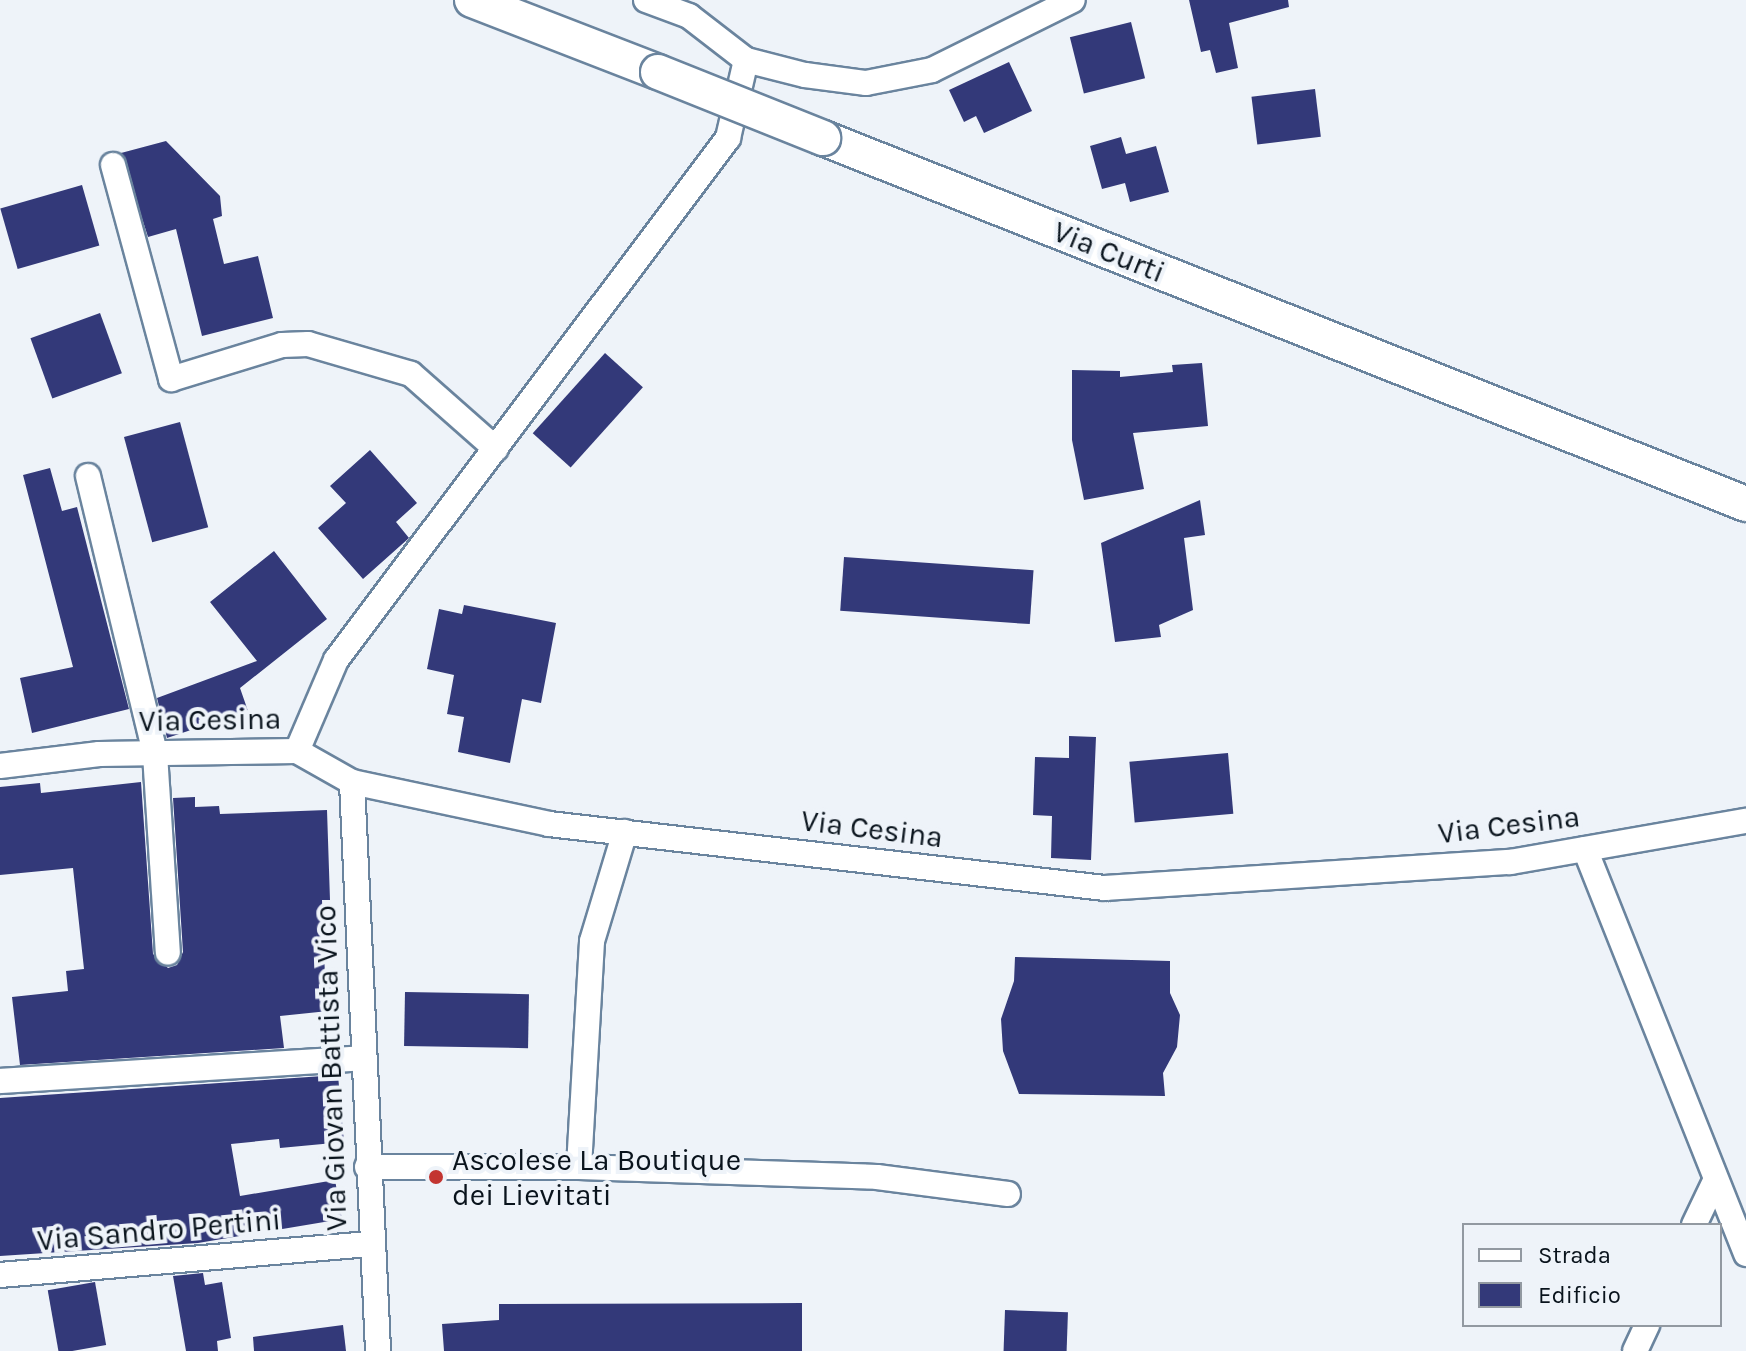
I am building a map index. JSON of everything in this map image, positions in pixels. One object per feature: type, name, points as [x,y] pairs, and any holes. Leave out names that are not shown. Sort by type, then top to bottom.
[{"type":"main road","name":"Via Curti","points":[[472,0],[1746,504]]},
{"type":"street","points":[[646,0],[689,16],[746,60],[805,75],[879,81],[932,70],[1073,0]]},
{"type":"street","points":[[297,751],[336,660],[728,138],[746,60]]},
{"type":"street","points":[[113,165],[171,379],[282,345],[308,344],[411,374],[496,449]]},
{"type":"street","points":[[88,476],[155,754],[168,953]]},
{"type":"street","name":"Via Cesina","points":[[0,766],[99,754],[297,751],[352,782],[549,824],[1105,888],[1510,862],[1746,821]]},
{"type":"street","name":"Via Giovan Battista Vico","points":[[352,782],[370,1244],[378,1351]]},
{"type":"street","points":[[579,1167],[592,941],[625,832]]},
{"type":"street","points":[[1585,849],[1714,1183],[1746,1254]]},
{"type":"street","points":[[0,1081],[362,1058]]},
{"type":"street","points":[[367,1167],[579,1167],[877,1177],[1008,1194]]},
{"type":"street","points":[[1695,1223],[1714,1183]]},
{"type":"street","name":"Via Sandro Pertini","points":[[0,1275],[370,1244]]},
{"type":"street","points":[[1635,1351],[1646,1327]]},
{"type":"building","points":[[1189,0],[1288,0],[1289,7],[1229,23],[1238,68],[1216,73],[1210,50],[1201,52]]},
{"type":"building","points":[[1131,22],[1145,78],[1084,94],[1070,37]]},
{"type":"building","points":[[1009,62],[1032,111],[984,133],[976,116],[964,122],[949,90]]},
{"type":"building","points":[[1315,89],[1321,137],[1257,144],[1251,97]]},
{"type":"building","points":[[1121,137],[1126,154],[1156,146],[1169,192],[1130,202],[1125,183],[1102,189],[1090,146]]},
{"type":"building","points":[[166,141],[220,196],[222,216],[213,219],[224,264],[258,256],[273,318],[202,336],[176,229],[148,237],[121,153]]},
{"type":"building","points":[[82,185],[99,246],[18,269],[0,208]]},
{"type":"building","points":[[100,313],[122,373],[52,398],[30,338]]},
{"type":"building","points":[[605,353],[643,387],[571,467],[533,433]]},
{"type":"building","points":[[1202,363],[1208,426],[1133,433],[1144,489],[1084,500],[1072,440],[1072,370],[1120,371],[1120,377],[1173,372],[1172,365]]},
{"type":"building","points":[[180,422],[208,527],[152,542],[124,437]]},
{"type":"building","points":[[370,450],[417,503],[396,522],[409,538],[363,579],[318,528],[346,503],[330,486]]},
{"type":"building","points":[[50,468],[62,511],[77,507],[129,709],[32,733],[20,678],[73,667],[23,475]]},
{"type":"building","points":[[1200,500],[1205,535],[1184,538],[1193,610],[1159,625],[1161,637],[1115,642],[1101,543]]},
{"type":"building","points":[[274,551],[327,619],[240,688],[248,711],[167,738],[157,698],[257,661],[210,602]]},
{"type":"building","points":[[844,557],[1034,570],[1030,624],[840,611]]},
{"type":"building","points":[[464,605],[556,623],[541,703],[522,699],[510,763],[458,752],[464,717],[447,714],[454,675],[427,669],[439,609],[462,614]]},
{"type":"building","points":[[1069,736],[1096,737],[1091,860],[1051,858],[1052,816],[1033,815],[1035,757],[1069,758]]},
{"type":"building","points":[[1228,753],[1233,814],[1135,822],[1129,762]]},
{"type":"building","points":[[141,782],[153,954],[168,968],[177,965],[183,952],[173,798],[195,797],[195,807],[219,806],[220,814],[327,810],[330,900],[322,900],[325,976],[334,975],[338,1010],[280,1016],[284,1048],[20,1065],[12,997],[68,991],[66,971],[84,969],[73,868],[0,875],[0,787],[40,783],[41,793]]},
{"type":"building","points":[[1015,957],[1170,961],[1170,993],[1180,1015],[1177,1047],[1163,1073],[1165,1096],[1019,1094],[1003,1051],[1001,1019],[1014,981]]},
{"type":"building","points":[[405,992],[529,994],[528,1048],[404,1046]]},
{"type":"building","points":[[338,1075],[344,1142],[280,1148],[279,1139],[231,1144],[240,1196],[335,1180],[342,1219],[198,1243],[0,1256],[0,1098]]},
{"type":"building","points":[[203,1273],[205,1285],[222,1282],[231,1338],[217,1341],[218,1351],[186,1351],[173,1276]]},
{"type":"building","points":[[95,1282],[106,1345],[58,1351],[48,1290]]},
{"type":"building","points":[[802,1303],[802,1351],[444,1351],[442,1324],[499,1320],[499,1304]]},
{"type":"building","points":[[1005,1310],[1068,1312],[1067,1351],[1004,1351]]},
{"type":"building","points":[[343,1325],[346,1351],[254,1351],[253,1337]]},
{"type":"place","name":"Ascolese La Boutique dei Lievitati","points":[[436,1177]]}]
